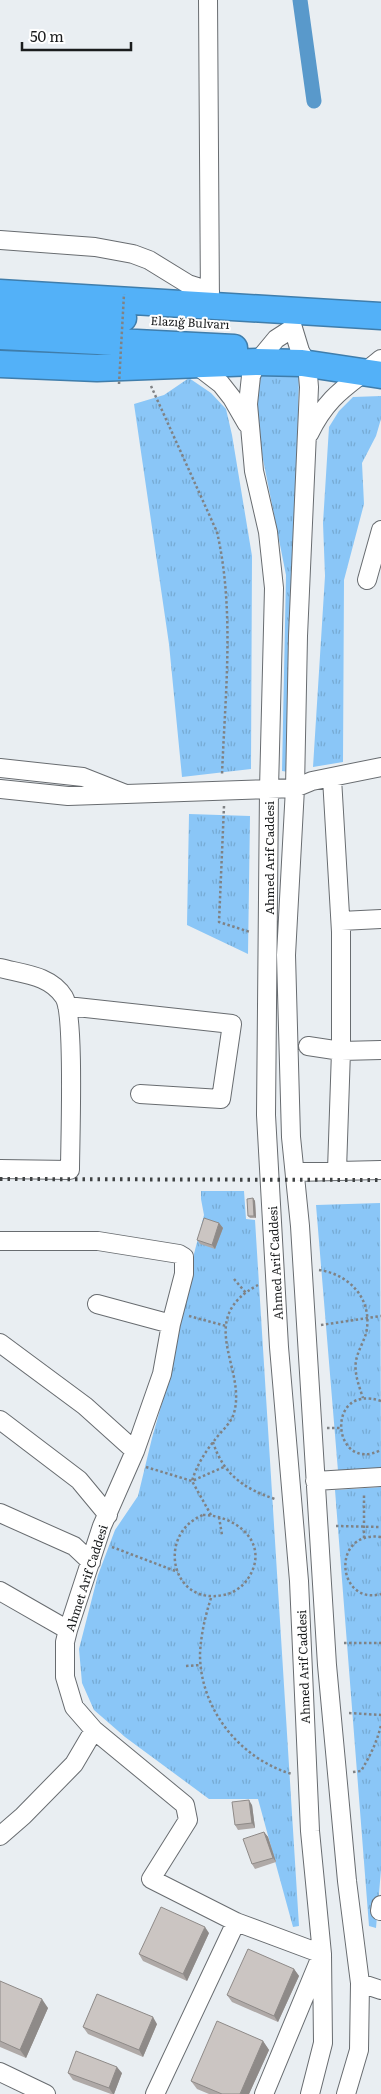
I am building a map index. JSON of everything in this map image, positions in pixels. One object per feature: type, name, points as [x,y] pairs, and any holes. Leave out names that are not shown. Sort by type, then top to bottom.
[{"type":"highway","points":[[0,293],[210,299],[381,316]]},
{"type":"highway","name":"Elazığ Bulvarı","points":[[0,312],[300,348],[377,366]]},
{"type":"highway","name":"Elazığ Bulvarı","points":[[0,336],[262,356],[381,332]]},
{"type":"highway","points":[[0,364],[97,368],[195,364],[262,356]]},
{"type":"street","points":[[208,0],[210,299]]},
{"type":"street","points":[[0,240],[95,247],[133,254],[149,260],[210,299]]},
{"type":"street","name":"Ahmed Arif Caddesi","points":[[300,348],[309,387],[308,436],[304,474],[295,788],[286,955],[291,1128],[300,1226],[328,1675],[347,1882],[360,1983],[359,2050],[346,2094]]},
{"type":"street","name":"Ahmed Arif Caddesi","points":[[262,356],[251,376],[248,404],[254,471],[268,532],[274,588],[269,789],[266,1114],[279,1346],[299,1581],[310,1832],[322,1954],[323,2043],[310,2094]]},
{"type":"street","name":"Ahmed Arif Caddesi","points":[[195,364],[222,384],[250,431]]},
{"type":"street","name":"Ahmed Arif Caddesi","points":[[308,436],[317,417],[330,400],[343,387],[377,366]]},
{"type":"street","points":[[367,580],[381,530]]},
{"type":"street","points":[[0,789],[68,796],[295,788],[312,781],[381,767]]},
{"type":"street","points":[[0,768],[83,777],[126,794]]},
{"type":"street","points":[[332,778],[340,921],[341,1050],[337,1170]]},
{"type":"street","points":[[340,921],[381,919]]},
{"type":"street","points":[[0,968],[46,980],[65,998],[70,1025],[70,1170],[0,1169]]},
{"type":"street","points":[[66,1006],[232,1024],[221,1099],[140,1094]]},
{"type":"street","points":[[308,1046],[341,1050],[381,1050]]},
{"type":"street","points":[[295,1172],[381,1170]]},
{"type":"street","name":"Ahmet Arif Caddesi","points":[[0,1241],[98,1241],[179,1254],[184,1257],[184,1274],[172,1318],[162,1374],[133,1456],[97,1541],[68,1630],[65,1642],[65,1677],[74,1708],[94,1730],[184,1805],[188,1820],[151,1879],[236,1922],[322,1954]]},
{"type":"street","points":[[97,1304],[172,1318]]},
{"type":"street","points":[[0,1343],[85,1406],[133,1456]]},
{"type":"street","points":[[0,1420],[79,1480],[108,1514]]},
{"type":"street","points":[[315,1481],[381,1478]]},
{"type":"street","points":[[0,1513],[74,1546],[91,1562]]},
{"type":"street","points":[[0,1591],[68,1630]]},
{"type":"street","points":[[0,1836],[23,1816],[74,1764],[94,1730]]},
{"type":"street","points":[[154,2094],[236,1922]]},
{"type":"street","points":[[264,2094],[322,1954]]},
{"type":"street","points":[[360,1983],[381,1990]]},
{"type":"street","points":[[0,2072],[46,2094]]},
{"type":"path","points":[[119,384],[124,294]]},
{"type":"path","points":[[150,384],[217,532],[222,556],[227,634],[219,922],[250,932]]},
{"type":"path","points":[[318,1270],[342,1276],[358,1290],[364,1301],[368,1318],[367,1330],[356,1360],[356,1371],[362,1398]]},
{"type":"path","points":[[234,1279],[246,1293]]},
{"type":"path","points":[[192,1481],[213,1442],[234,1414],[236,1390],[226,1343],[226,1326],[233,1309],[246,1293],[258,1286]]},
{"type":"path","points":[[321,1325],[381,1316]]},
{"type":"path","points":[[172,1318],[226,1326]]},
{"type":"path","points":[[381,1401],[372,1398],[362,1398],[347,1407],[342,1415],[340,1428],[344,1441],[358,1452],[366,1454],[381,1450]]},
{"type":"path","points":[[327,1428],[340,1428]]},
{"type":"path","points":[[213,1442],[224,1466],[238,1480],[265,1496],[277,1500]]},
{"type":"path","points":[[133,1456],[192,1481],[211,1515]]},
{"type":"path","points":[[192,1481],[224,1466]]},
{"type":"path","points":[[364,1490],[364,1538]]},
{"type":"path","points":[[211,1515],[219,1518],[245,1531],[255,1545],[256,1556],[253,1568],[241,1586],[232,1594],[211,1598],[202,1596],[186,1586],[178,1572],[174,1549],[177,1537],[194,1519],[211,1515]]},
{"type":"path","points":[[219,1518],[222,1535]]},
{"type":"path","points":[[336,1526],[381,1527]]},
{"type":"path","points":[[381,1537],[364,1538],[355,1542],[345,1558],[344,1568],[352,1586],[359,1592],[368,1595],[381,1594]]},
{"type":"path","points":[[97,1541],[178,1572]]},
{"type":"path","points":[[211,1598],[202,1629],[201,1665],[208,1692],[218,1716],[227,1730],[254,1757],[267,1765],[293,1774]]},
{"type":"path","points":[[344,1643],[381,1644]]},
{"type":"path","points":[[186,1666],[201,1665]]},
{"type":"path","points":[[349,1713],[381,1715]]},
{"type":"path","points":[[352,1772],[361,1770],[376,1743],[381,1725]]},
{"type":"green space","points":[[260,375],[299,377],[289,772],[282,771],[286,575],[254,414],[255,390]]},
{"type":"green space","points":[[189,378],[211,393],[226,409],[252,556],[251,769],[182,777],[169,644],[134,404],[164,395]]},
{"type":"green space","points":[[381,396],[381,419],[376,436],[362,463],[364,504],[344,580],[343,762],[313,767],[325,576],[323,523],[329,427],[339,411],[353,397]]},
{"type":"green space","points":[[189,814],[250,816],[248,954],[187,925]]},
{"type":"green space","points":[[201,1191],[244,1191],[246,1219],[255,1220],[299,1926],[293,1927],[258,1799],[209,1799],[125,1737],[94,1710],[82,1683],[79,1649],[98,1575],[115,1530],[138,1496],[170,1375],[176,1324],[204,1215]]},
{"type":"green space","points":[[380,1203],[381,1469],[338,1471],[316,1205]]},
{"type":"green space","points":[[381,1487],[381,1870],[376,1928],[369,1926],[335,1490]]},
{"type":"building","points":[[253,1198],[254,1216],[248,1216],[247,1199]]},
{"type":"building","points":[[204,1218],[219,1223],[212,1245],[197,1240]]},
{"type":"building","points":[[249,1800],[252,1823],[235,1825],[232,1802]]},
{"type":"building","points":[[264,1832],[273,1858],[252,1864],[243,1839]]},
{"type":"building","points":[[161,1907],[205,1927],[183,1974],[139,1954]]},
{"type":"building","points":[[248,1949],[294,1969],[274,2016],[227,1995]]},
{"type":"building","points":[[0,1981],[42,1999],[20,2050],[0,2041]]},
{"type":"building","points":[[97,1994],[153,2017],[139,2050],[83,2027]]},
{"type":"building","points":[[217,2021],[263,2041],[240,2094],[222,2094],[191,2081]]},
{"type":"building","points":[[76,2051],[117,2067],[109,2088],[68,2073]]},
{"type":"waterway","points":[[300,0],[314,101]]},
{"type":"railway","points":[[0,1179],[381,1180]]}]
